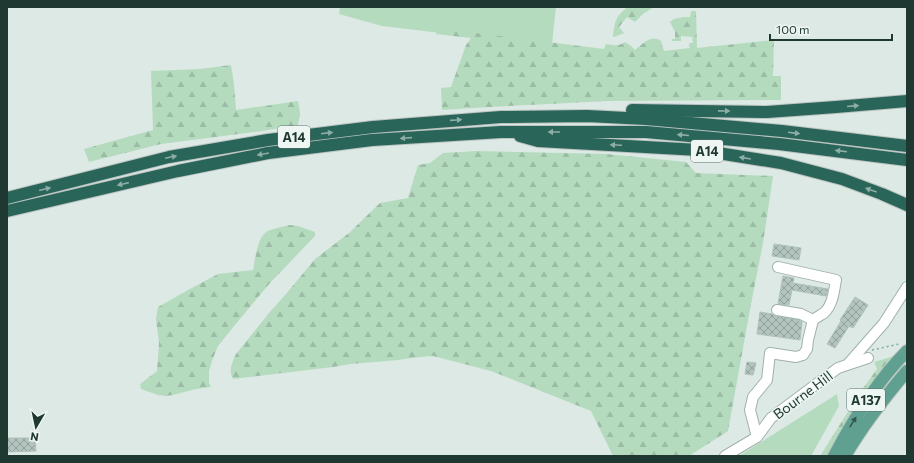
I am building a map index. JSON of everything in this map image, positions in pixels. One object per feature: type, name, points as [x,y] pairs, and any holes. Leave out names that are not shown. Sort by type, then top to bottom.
[{"type":"highway","name":"A14","points":[[587,116],[615,110],[767,112],[836,108],[907,101]]},
{"type":"highway","name":"A14","points":[[7,198],[170,157],[268,140],[373,127],[501,117],[587,116],[646,119],[782,131],[907,146]]},
{"type":"highway","name":"A14","points":[[7,211],[178,171],[268,153],[372,140],[501,132],[646,132],[779,144],[907,160]]},
{"type":"highway","name":"A14","points":[[501,132],[538,141],[699,150],[781,163],[842,180],[882,194],[907,205]]},
{"type":"main road","name":"A137","points":[[834,456],[868,397],[887,373],[903,347]]},
{"type":"main road","name":"A137","points":[[846,456],[874,412],[907,371]]},
{"type":"street","points":[[757,437],[750,410],[753,397],[767,380],[770,353],[796,357],[803,355],[807,349],[813,320],[825,312],[830,306],[836,280],[778,267]]},
{"type":"street","points":[[848,364],[884,323],[907,287]]},
{"type":"street","points":[[777,310],[801,314],[813,320]]},
{"type":"street","name":"Bourne Hill","points":[[725,456],[757,437],[771,418],[838,368],[868,358]]},
{"type":"path","points":[[881,348],[903,347]]},
{"type":"green space","points":[[340,7],[556,7],[552,44],[491,39],[382,26],[339,14]]},
{"type":"green space","points":[[628,7],[654,7],[643,14],[635,22],[627,17],[619,27],[624,33],[613,37],[614,27],[618,16]]},
{"type":"green space","points":[[691,11],[696,11],[697,48],[774,40],[773,76],[781,76],[781,100],[609,101],[442,110],[441,88],[451,87],[466,45],[471,38],[436,34],[437,28],[604,49],[606,44],[618,45],[625,42],[635,50],[650,39],[657,39],[661,41],[664,51],[690,48],[689,43],[693,43],[692,37],[681,36],[681,41],[672,41],[672,39],[675,39],[675,32],[670,22],[677,18],[690,17]]},
{"type":"green space","points":[[231,65],[236,110],[298,101],[300,113],[298,125],[161,144],[89,162],[84,149],[153,130],[151,71],[200,69]]},
{"type":"green space","points":[[476,151],[607,154],[686,162],[696,173],[773,176],[763,243],[728,431],[689,456],[613,456],[591,411],[491,371],[433,356],[351,364],[233,379],[231,370],[236,354],[315,259],[349,233],[380,203],[408,198],[418,165],[430,163],[443,153]]},
{"type":"green space","points":[[289,225],[298,226],[315,232],[315,236],[270,283],[218,346],[209,371],[209,383],[211,387],[166,396],[141,389],[140,384],[157,371],[159,343],[156,319],[158,307],[218,274],[253,270],[257,250],[262,236],[270,230]]},
{"type":"green space","points":[[894,356],[830,456],[820,456],[861,391],[877,369],[874,362]]},
{"type":"green space","points":[[837,394],[839,406],[811,456],[739,456]]},
{"type":"building","points":[[774,244],[801,248],[799,260],[772,256]]},
{"type":"building","points":[[783,276],[794,278],[793,283],[828,289],[826,296],[792,290],[789,305],[778,304]]},
{"type":"building","points":[[855,297],[868,305],[853,328],[849,326],[835,348],[827,344]]},
{"type":"building","points":[[760,312],[799,320],[802,322],[800,340],[757,334]]},
{"type":"building","points":[[747,362],[756,363],[753,375],[745,374]]},
{"type":"building","points":[[7,438],[35,438],[36,451],[7,452]]}]
